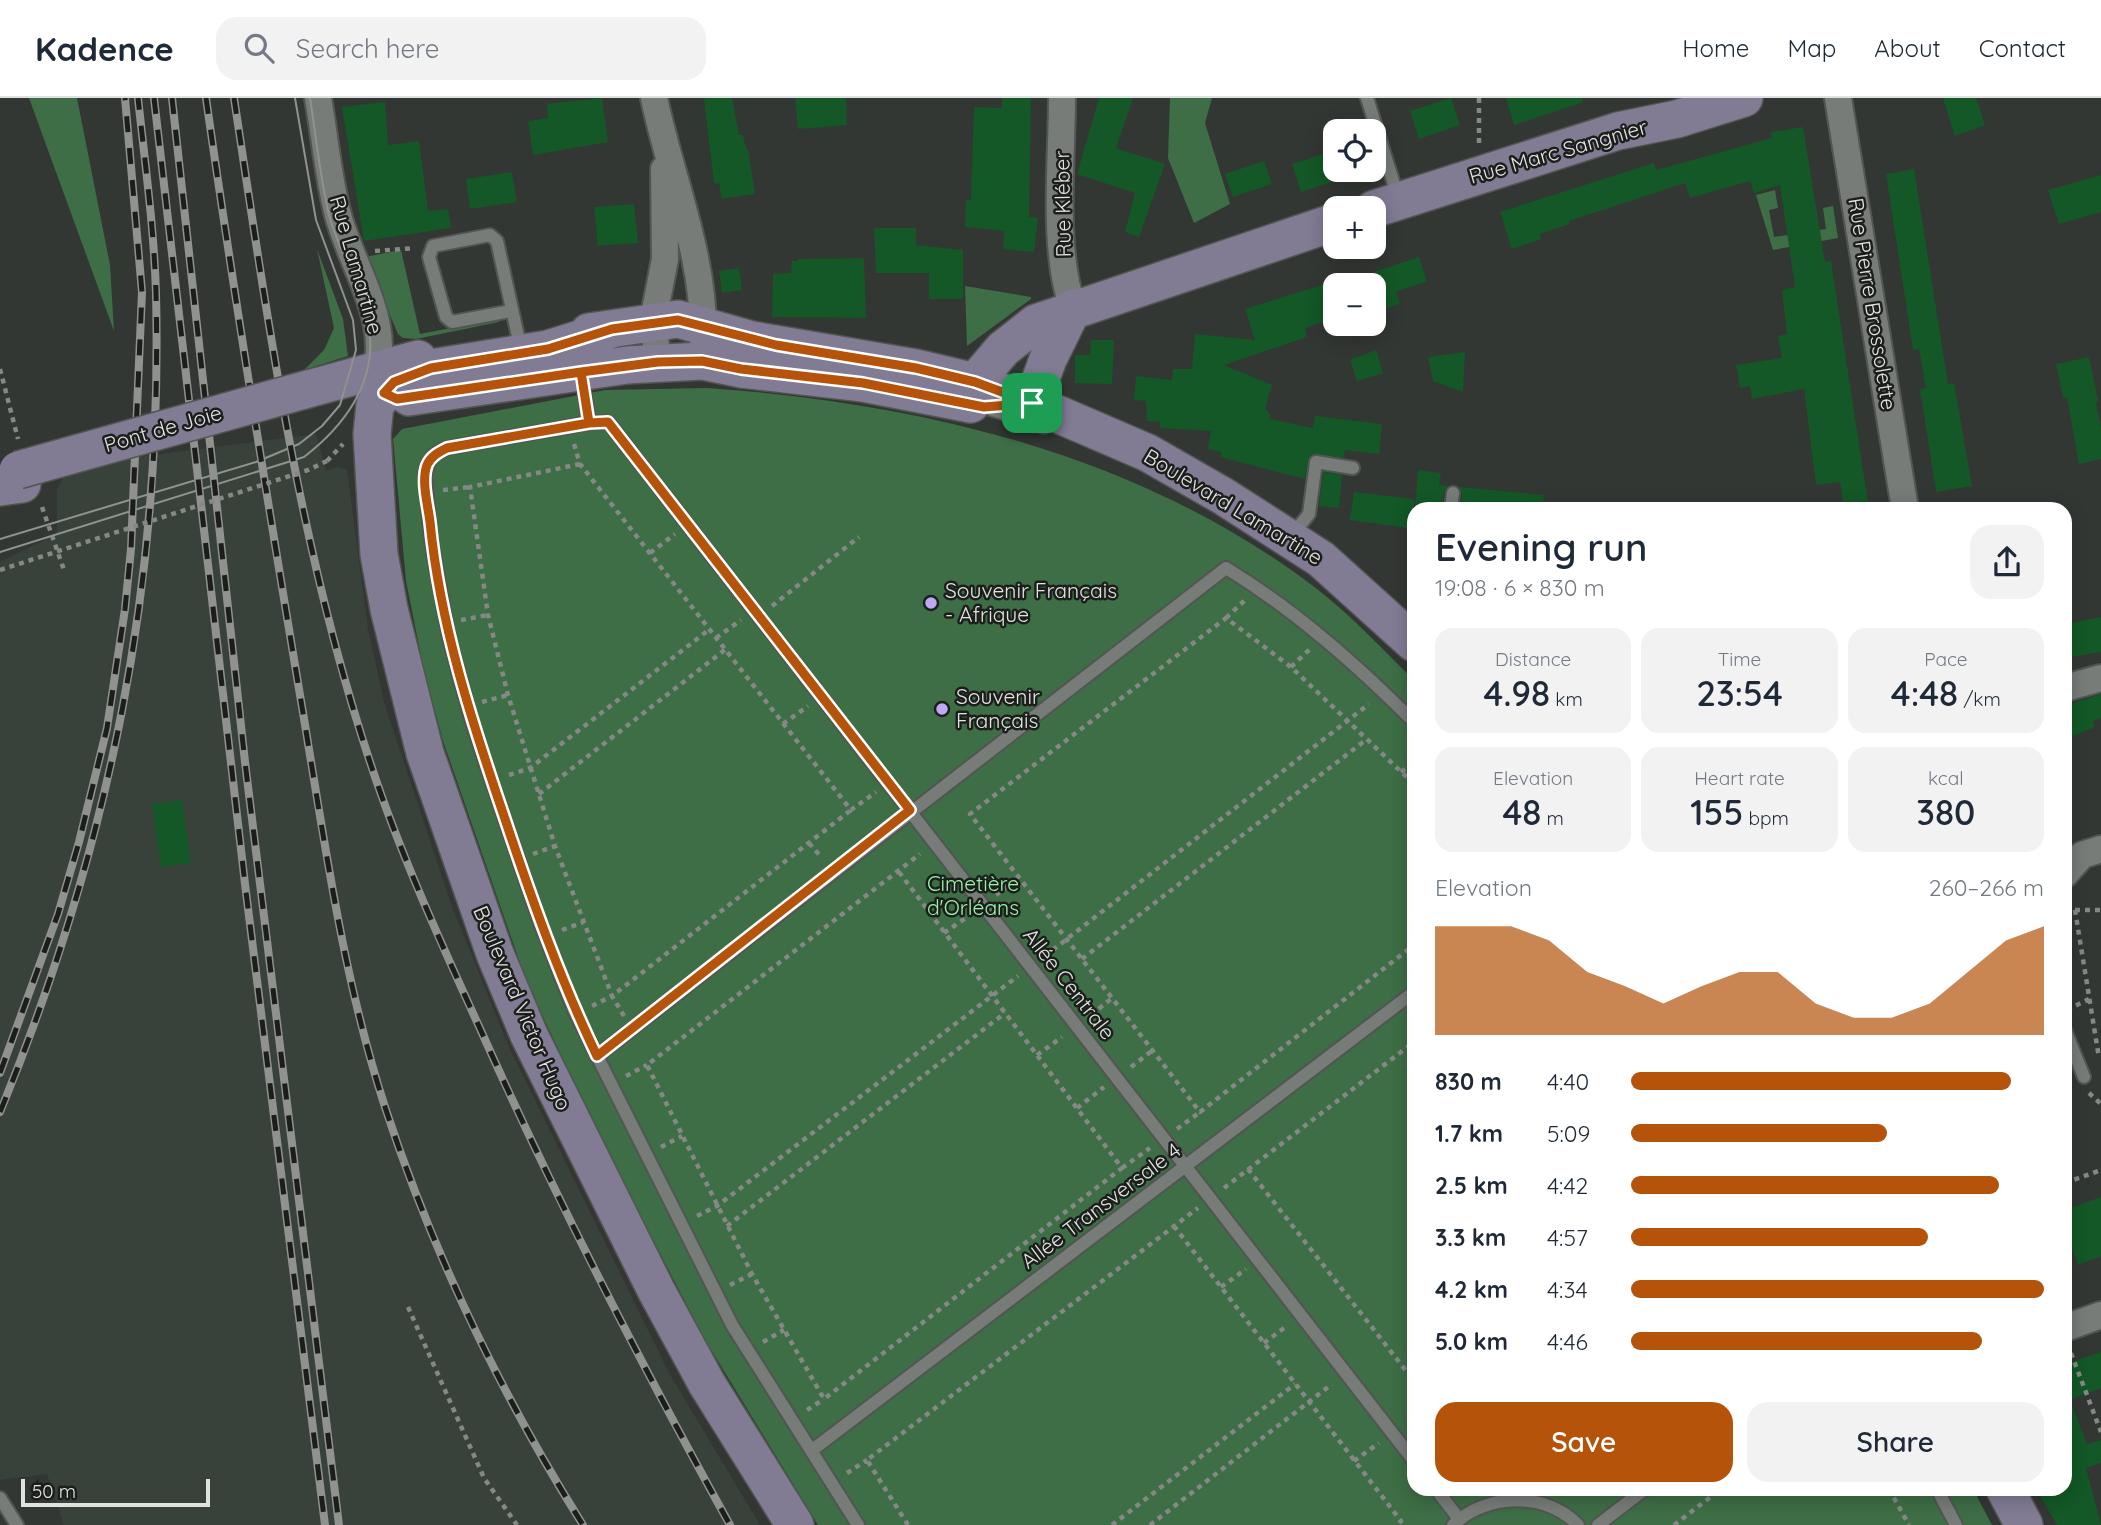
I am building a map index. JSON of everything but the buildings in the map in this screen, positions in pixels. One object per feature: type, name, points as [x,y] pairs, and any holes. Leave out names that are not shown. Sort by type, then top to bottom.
[{"type":"street","name":"Rue Lamartine","points":[[318,98],[338,216],[370,299],[377,382]]},
{"type":"street","points":[[654,98],[664,146],[683,203],[700,288],[702,361]]},
{"type":"street","name":"Rue Kléber","points":[[1062,98],[1062,249],[1065,284],[1073,308]]},
{"type":"street","name":"Rue Marc Sangnier","points":[[1386,205],[1618,131],[1677,119],[1744,98]]},
{"type":"street","name":"Rue Pierre Brossolette","points":[[1838,98],[1904,502]]},
{"type":"street","points":[[658,362],[653,321],[665,258],[664,146]]},
{"type":"street","points":[[979,394],[1023,331],[1073,308],[1323,226]]},
{"type":"street","points":[[1032,403],[1048,359],[1073,308]]},
{"type":"street","name":"Boulevard Lamartine","points":[[309,396],[377,382],[394,382],[431,368],[548,349],[612,329],[653,321],[678,320],[703,324],[752,340],[916,368],[979,394]]},
{"type":"street","name":"Boulevard Lamartine","points":[[377,382],[424,357],[515,326],[612,329]]},
{"type":"street","name":"Boulevard Lamartine","points":[[377,382],[397,399],[658,362],[702,361],[741,369],[979,394],[1032,403],[1148,453],[1290,538],[1360,592],[1407,636]]},
{"type":"street","name":"Boulevard Victor Hugo","points":[[377,382],[371,449],[379,554],[389,609],[425,753],[495,954],[574,1129],[656,1290],[708,1384],[795,1525]]},
{"type":"street","name":"Pont de Joie","points":[[12,472],[309,396]]},
{"type":"street","points":[[2072,686],[2101,678]]},
{"type":"street","points":[[2072,864],[2101,849]]},
{"type":"street","points":[[2072,1335],[2101,1315]]},
{"type":"street","points":[[2006,1496],[2022,1525]]},
{"type":"lane","points":[[1367,98],[1384,196]]},
{"type":"lane","points":[[490,235],[497,241],[515,326],[452,322],[446,317],[429,257],[433,246],[490,235]]},
{"type":"lane","points":[[581,372],[589,423],[447,448],[435,454],[428,463],[426,492],[446,622],[468,705],[540,923],[576,1013],[732,1325],[859,1525]]},
{"type":"lane","points":[[979,394],[1064,433]]},
{"type":"lane","name":"Allée Centrale","points":[[589,423],[608,422],[1407,1452]]},
{"type":"lane","points":[[1290,538],[1309,514],[1316,463],[1353,468]]},
{"type":"lane","points":[[1159,475],[1207,497],[1305,559],[1407,644]]},
{"type":"lane","points":[[1451,502],[1452,493]]},
{"type":"lane","points":[[597,1056],[910,810],[1226,568],[1266,593],[1314,629],[1407,715]]},
{"type":"lane","name":"Allée Transversale 4","points":[[811,1451],[1407,997]]},
{"type":"lane","points":[[2072,1047],[2084,1077]]},
{"type":"lane","points":[[1440,1496],[1456,1522],[1476,1508],[1516,1500],[1555,1509],[1578,1525]]},
{"type":"lane","points":[[1598,1525],[1636,1496]]},
{"type":"lane","points":[[1941,1496],[1956,1525]]},
{"type":"lane","points":[[0,1498],[17,1525]]},
{"type":"path","points":[[1479,98],[1479,151]]},
{"type":"path","points":[[353,255],[394,248],[433,246]]},
{"type":"path","points":[[0,369],[12,472]]},
{"type":"path","points":[[570,426],[580,464],[851,810]]},
{"type":"path","points":[[0,570],[308,470],[327,461]]},
{"type":"path","points":[[426,492],[470,487],[580,464]]},
{"type":"path","points":[[470,487],[488,615],[508,695],[538,794],[612,996]]},
{"type":"path","points":[[650,553],[687,524]]},
{"type":"path","points":[[716,638],[757,613],[859,537]]},
{"type":"path","points":[[1200,1112],[970,814],[1226,618],[1291,667],[1407,778]]},
{"type":"path","points":[[530,768],[710,629]]},
{"type":"path","points":[[538,794],[726,649]]},
{"type":"path","points":[[717,1206],[1349,722],[1383,691]]},
{"type":"path","points":[[468,705],[508,695]]},
{"type":"path","points":[[783,724],[822,697]]},
{"type":"path","points":[[1082,959],[1367,739]]},
{"type":"path","points":[[1401,772],[1407,767]]},
{"type":"path","points":[[576,1013],[612,996],[889,783]]},
{"type":"path","points":[[934,842],[899,872],[647,1065],[727,1226],[824,1399],[1407,950]]},
{"type":"path","points":[[899,872],[1122,1168]]},
{"type":"path","points":[[944,933],[1019,877]]},
{"type":"path","points":[[2099,1061],[2075,910],[2101,910]]},
{"type":"path","points":[[1037,1055],[1112,998]]},
{"type":"path","points":[[2072,1008],[2089,999]]},
{"type":"path","points":[[727,1226],[1005,1013]]},
{"type":"path","points":[[908,1525],[867,1460],[1407,1047]]},
{"type":"path","points":[[1077,1108],[1153,1050]]},
{"type":"path","points":[[1248,1169],[1407,1372]]},
{"type":"path","points":[[2072,1180],[2101,1170]]},
{"type":"path","points":[[1174,1226],[1401,1521],[1398,1525]]},
{"type":"path","points":[[1221,1287],[1258,1260]]},
{"type":"path","points":[[408,1307],[484,1478],[517,1525]]},
{"type":"path","points":[[1264,1343],[1301,1315]]},
{"type":"path","points":[[2072,1352],[2101,1432]]},
{"type":"path","points":[[1150,1525],[1346,1373]]},
{"type":"path","points":[[1112,1525],[1295,1384]]},
{"type":"path","points":[[1354,1461],[1393,1434]]},
{"type":"path","points":[[1674,1525],[1712,1496]]},
{"type":"path","points":[[1893,1496],[1909,1525]]},
{"type":"shaded area","points":[[316,434],[326,471],[338,467],[347,470],[368,629],[384,702],[451,904],[508,1045],[669,1373],[760,1525],[64,1525],[47,1474],[0,1480],[0,562],[57,534],[57,490],[69,466]]},
{"type":"green space","points":[[29,98],[77,98],[110,265],[114,331]]},
{"type":"green space","points":[[1170,98],[1212,98],[1205,123],[1230,204],[1194,223],[1168,158]]},
{"type":"green space","points":[[1775,190],[1778,208],[1769,210],[1774,237],[1826,229],[1823,208],[1833,206],[1838,238],[1773,250],[1756,195]]},
{"type":"green space","points":[[317,249],[343,319],[348,356],[304,370],[324,350],[334,328]]},
{"type":"green space","points":[[401,250],[420,334],[498,319],[499,322],[416,339],[403,338],[398,334],[365,257]]},
{"type":"green space","points":[[965,286],[1031,297],[1031,299],[967,346]]},
{"type":"green space","name":"Cimetière d'Orléans","points":[[707,388],[788,395],[869,407],[949,423],[1027,444],[1104,470],[1178,503],[1249,543],[1330,599],[1407,673],[1407,1496],[1977,1496],[1992,1525],[818,1525],[705,1340],[603,1144],[527,983],[443,741],[423,666],[406,581],[393,439],[402,429],[605,390]]},
{"type":"tram line","points":[[0,539],[256,462],[299,444],[322,426],[340,405],[356,350],[353,320],[316,220],[295,98]]},
{"type":"tram line","points":[[0,552],[304,457],[347,413],[365,377],[370,337],[363,302],[329,215],[310,98]]},
{"type":"railway","points":[[0,1073],[58,914],[79,842],[107,728],[125,609],[131,549],[142,292],[125,98]]},
{"type":"railway","points":[[0,1112],[39,1012],[72,912],[100,812],[122,711],[139,609],[150,506],[156,401],[156,293],[138,98]]},
{"type":"railway","points":[[154,98],[245,884],[325,1525]]},
{"type":"railway","points":[[172,98],[245,762],[339,1525]]},
{"type":"railway","points":[[206,98],[325,847],[356,1004],[385,1107],[447,1269],[524,1425],[583,1525]]},
{"type":"railway","points":[[234,98],[273,351],[305,518],[346,684],[371,765],[437,934],[540,1158],[632,1343],[730,1525]]},
{"type":"place","name":"Souvenir Français - Afrique","points":[[931,603]]},
{"type":"place","name":"Souvenir Français","points":[[942,709]]},
{"type":"route","points":[[1032,403],[975,382],[916,368],[776,345],[703,324],[678,320],[653,321],[612,329],[548,349],[431,368],[394,382],[384,393],[397,399],[581,372],[589,423],[608,422],[910,810],[597,1056],[574,1010],[540,923],[472,723],[449,638],[431,540],[425,475],[428,463],[435,454],[447,448],[589,423],[583,383],[581,372],[627,365],[702,361],[741,369],[863,383],[984,407],[1032,403]]}]
